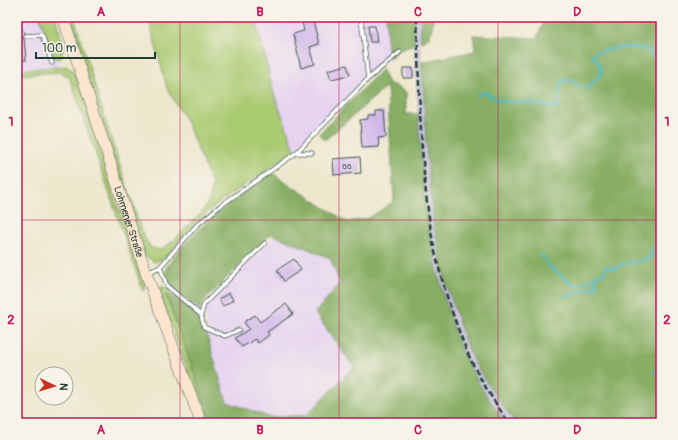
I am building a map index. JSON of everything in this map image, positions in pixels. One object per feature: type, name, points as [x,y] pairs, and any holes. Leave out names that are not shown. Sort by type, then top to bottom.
[{"type":"main road","name":"Lohmener Straße","points":[[63,17],[146,273],[201,423]]},
{"type":"lane","points":[[361,17],[368,79]]},
{"type":"lane","points":[[25,36],[42,35],[52,63]]},
{"type":"lane","points":[[146,273],[160,267],[197,225],[220,206],[296,152],[368,79],[400,52]]},
{"type":"lane","points":[[296,152],[312,153]]},
{"type":"lane","points":[[239,330],[225,336],[204,327],[201,315],[204,304],[265,242]]},
{"type":"lane","points":[[160,267],[166,286],[201,315]]},
{"type":"shaded area","points":[[17,17],[40,17],[54,58],[59,59],[60,67],[17,70]]},
{"type":"shaded area","points":[[255,17],[386,17],[387,43],[390,58],[362,82],[295,150],[274,94]]},
{"type":"shaded area","points":[[414,17],[421,17],[421,42],[414,44]]},
{"type":"shaded area","points":[[421,46],[427,158],[446,282],[464,338],[474,362],[495,395],[516,423],[506,423],[489,401],[470,368],[458,343],[440,285],[429,230],[420,161],[414,47]]},
{"type":"shaded area","points":[[275,236],[330,258],[340,284],[315,313],[354,367],[307,415],[269,417],[227,402],[206,333],[208,333],[205,312],[206,306],[211,299]]},
{"type":"green space","points":[[40,17],[55,17],[64,46],[62,53],[63,56],[59,59],[54,58]]},
{"type":"green space","points":[[68,17],[74,17],[112,142],[144,237],[151,248],[161,250],[173,241],[202,212],[210,199],[212,184],[187,123],[167,88],[148,17],[255,17],[274,94],[295,150],[219,203],[194,224],[165,258],[154,262],[145,255]]},
{"type":"green space","points":[[386,17],[414,17],[414,44],[400,49],[390,58],[387,43]]},
{"type":"green space","points":[[421,17],[433,17],[430,36],[425,41],[421,42]]},
{"type":"green space","points":[[546,17],[661,17],[661,423],[516,423],[495,395],[474,362],[464,338],[446,282],[434,226],[427,158],[422,62],[475,51],[473,35],[537,38]]},
{"type":"green space","points":[[68,66],[73,71],[80,87],[116,201],[146,286],[143,291],[69,76],[60,72],[17,75],[17,70]]},
{"type":"green space","points":[[382,69],[387,82],[406,92],[406,114],[418,114],[427,213],[435,262],[451,323],[459,345],[474,375],[506,423],[212,423],[166,295],[170,293],[199,318],[203,330],[206,333],[227,402],[269,417],[307,415],[354,367],[315,313],[340,283],[330,258],[271,234],[203,302],[200,309],[175,290],[166,275],[167,268],[184,244],[207,222],[232,201],[272,173],[347,222],[369,218],[394,201],[387,86],[325,140],[319,134]]},
{"type":"green space","points":[[161,287],[165,287],[170,293],[166,295],[212,423],[207,423],[159,292]]},
{"type":"building","points":[[301,17],[312,17],[319,44],[310,47],[315,64],[301,68],[293,34],[304,31]]},
{"type":"building","points":[[368,26],[375,26],[377,42],[370,42]]},
{"type":"building","points":[[23,29],[24,33],[22,37],[24,39],[26,60],[17,61],[17,30]]},
{"type":"building","points":[[347,65],[350,75],[331,79],[328,70]]},
{"type":"building","points":[[403,68],[413,68],[413,78],[403,78]]},
{"type":"building","points":[[376,111],[384,111],[386,137],[378,138],[379,147],[362,148],[360,120],[368,119],[368,115],[376,115]]},
{"type":"building","points":[[360,157],[361,173],[334,175],[333,159]]},
{"type":"building","points":[[294,259],[301,270],[284,281],[277,270]]},
{"type":"building","points":[[229,293],[233,300],[223,306],[219,299]]},
{"type":"building","points":[[286,304],[293,314],[267,332],[269,335],[258,343],[255,339],[242,347],[235,338],[249,329],[244,322],[255,315],[260,322]]},
{"type":"waterway","points":[[478,95],[486,92],[490,96],[500,100],[533,103],[558,108],[558,97],[562,81],[568,79],[584,88],[587,88],[590,87],[593,81],[599,78],[601,68],[599,63],[592,55],[595,53],[629,47],[643,48],[649,50],[651,55],[661,55]]},
{"type":"waterway","points":[[541,255],[553,270],[571,284],[580,285],[604,273],[606,267],[617,269],[621,264],[650,258],[652,250],[661,245]]},
{"type":"waterway","points":[[564,296],[596,287],[596,276]]},
{"type":"waterway","points":[[654,372],[661,368]]},
{"type":"railway","points":[[417,17],[419,97],[424,178],[431,231],[437,259],[448,300],[466,350],[483,382],[509,423]]}]
